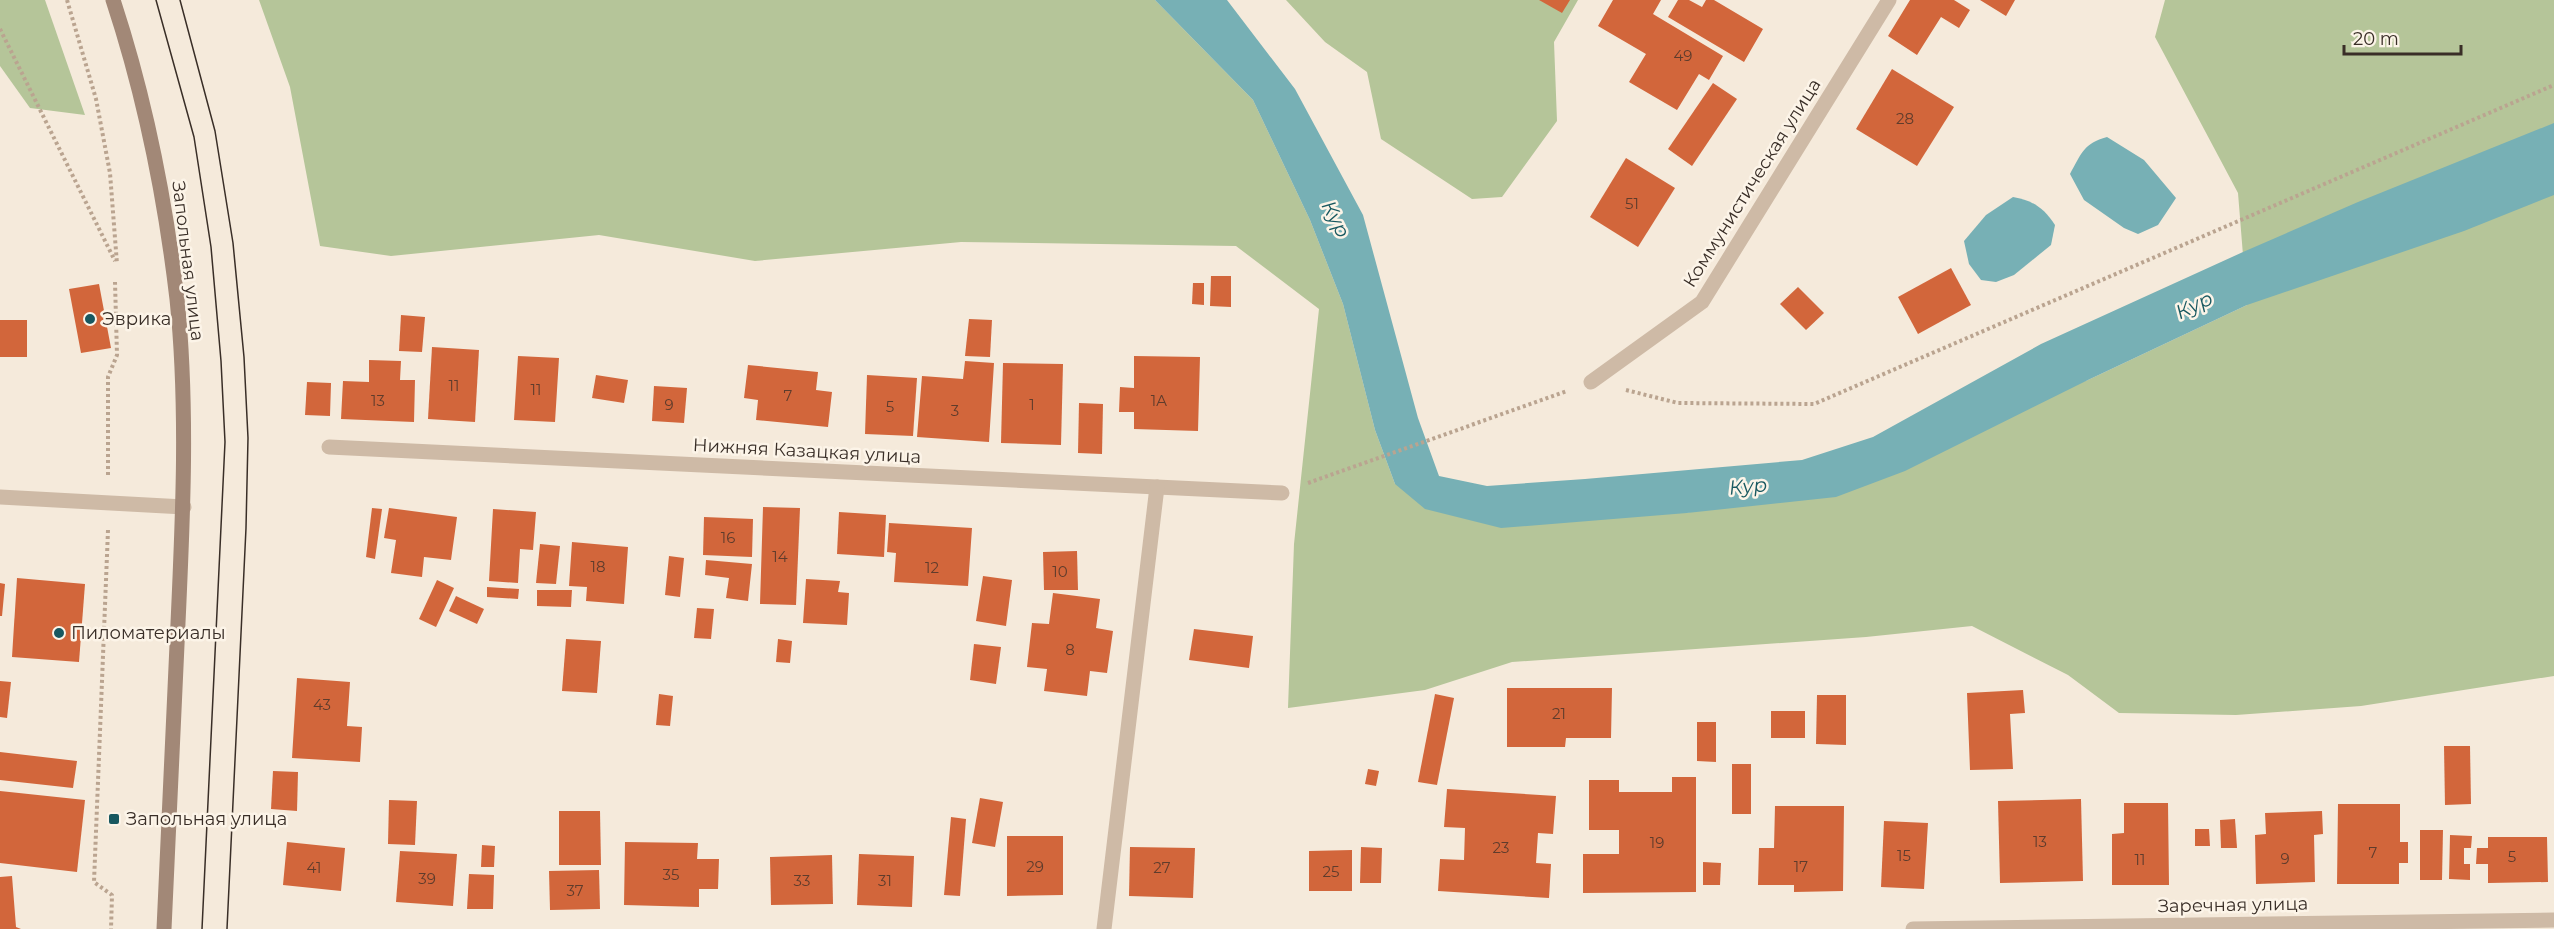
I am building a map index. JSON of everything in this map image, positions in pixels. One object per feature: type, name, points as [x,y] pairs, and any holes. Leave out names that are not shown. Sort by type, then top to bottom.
[{"type":"main road","name":"Запольная улица","points":[[113,0],[135,67],[161,187],[177,299],[183,387],[184,507],[164,929]]},
{"type":"street","name":"Коммунистическая улица","points":[[1591,382],[1702,302],[1889,0]]},
{"type":"street","name":"Нижняя Казацкая улица","points":[[329,447],[1282,493]]},
{"type":"street","points":[[1104,929],[1156,487]]},
{"type":"street","points":[[0,497],[184,507]]},
{"type":"street","name":"Заречная улица","points":[[1913,929],[2554,920]]},
{"type":"path","points":[[0,29],[117,264],[110,173],[96,99],[67,0]]},
{"type":"path","points":[[1282,493],[1591,382],[1678,403],[1814,404],[2554,86]]},
{"type":"path","points":[[111,929],[112,895],[94,882],[109,503],[108,377],[117,355],[115,282]]},
{"type":"green space","points":[[0,0],[45,0],[85,115],[30,108],[0,66]]},
{"type":"green space","points":[[259,0],[1155,0],[1253,100],[1310,220],[1343,304],[1375,430],[1395,484],[1687,513],[2088,380],[2247,305],[2238,193],[2155,37],[2165,0],[2554,0],[2554,676],[2361,706],[2236,715],[2119,713],[2068,675],[1972,626],[1866,637],[1512,662],[1425,690],[1288,708],[1294,544],[1319,309],[1236,246],[961,242],[755,261],[599,235],[391,256],[320,246],[290,87]]},
{"type":"green space","points":[[1286,0],[1578,0],[1554,42],[1557,121],[1502,197],[1472,199],[1381,139],[1367,72],[1325,42]]},
{"type":"water","name":"Кур","points":[[1155,0],[1227,0],[1295,89],[1363,215],[1418,418],[1439,476],[1487,486],[1802,460],[1873,437],[2041,344],[2358,202],[2554,123],[2554,195],[2464,231],[2247,305],[2088,380],[1905,471],[1836,497],[1687,513],[1501,528],[1425,509],[1395,484],[1375,430],[1343,304],[1310,220],[1253,100]]},
{"type":"water","points":[[2107,137],[2144,160],[2176,198],[2158,225],[2138,234],[2124,228],[2084,200],[2070,174],[2080,155],[2088,146]]},
{"type":"water","points":[[2013,197],[2037,206],[2051,219],[2055,225],[2051,245],[2014,275],[1996,282],[1981,280],[1969,264],[1964,241],[1986,215]]},
{"type":"building","points":[[1539,0],[1570,0],[1562,13]]},
{"type":"building","points":[[1613,0],[1661,0],[1653,14],[1723,56],[1709,80],[1699,74],[1677,110],[1629,82],[1646,54],[1598,26]]},
{"type":"building","points":[[1678,0],[1689,0],[1702,7],[1706,0],[1714,0],[1763,29],[1744,62],[1668,17]]},
{"type":"building","points":[[1910,0],[1954,0],[1970,10],[1959,28],[1941,17],[1917,55],[1888,36]]},
{"type":"building","points":[[1980,0],[2015,0],[2006,16]]},
{"type":"building","points":[[1892,69],[1954,107],[1917,166],[1856,129]]},
{"type":"building","points":[[1713,83],[1737,99],[1692,166],[1668,149]]},
{"type":"building","points":[[1626,158],[1675,188],[1638,247],[1590,217]]},
{"type":"building","points":[[1951,268],[1971,305],[1918,334],[1898,297]]},
{"type":"building","points":[[1211,276],[1231,276],[1231,307],[1210,306]]},
{"type":"building","points":[[1193,283],[1204,283],[1204,305],[1192,304]]},
{"type":"building","name":"Эврика","points":[[99,284],[111,348],[81,353],[69,289]]},
{"type":"building","points":[[1798,287],[1824,313],[1806,330],[1780,304]]},
{"type":"building","points":[[401,315],[425,317],[422,352],[399,351]]},
{"type":"building","points":[[969,319],[992,320],[990,357],[965,356]]},
{"type":"building","points":[[0,320],[27,320],[27,357],[0,357]]},
{"type":"building","points":[[432,347],[479,350],[475,422],[428,419]]},
{"type":"building","points":[[518,356],[559,358],[555,422],[514,420]]},
{"type":"building","points":[[1134,356],[1200,357],[1198,431],[1134,429],[1134,412],[1119,412],[1120,387],[1134,388]]},
{"type":"building","points":[[369,360],[401,361],[400,380],[415,380],[414,422],[341,419],[343,381],[369,382]]},
{"type":"building","points":[[965,361],[994,363],[989,442],[917,437],[922,376],[963,379]]},
{"type":"building","points":[[1003,363],[1063,364],[1061,445],[1001,443]]},
{"type":"building","points":[[748,365],[818,372],[816,390],[832,392],[828,427],[756,420],[758,400],[744,398]]},
{"type":"building","points":[[596,375],[628,380],[624,403],[592,398]]},
{"type":"building","points":[[867,375],[917,378],[913,436],[865,434]]},
{"type":"building","points":[[307,382],[331,383],[330,416],[305,415]]},
{"type":"building","points":[[654,386],[687,388],[684,423],[652,421]]},
{"type":"building","points":[[1079,403],[1103,404],[1102,454],[1078,453]]},
{"type":"building","points":[[763,507],[800,508],[796,605],[760,604]]},
{"type":"building","points":[[372,508],[382,509],[375,559],[366,557]]},
{"type":"building","points":[[389,508],[457,517],[451,560],[424,557],[422,577],[391,573],[396,540],[384,538]]},
{"type":"building","points":[[493,509],[536,512],[533,550],[520,549],[518,583],[489,581]]},
{"type":"building","points":[[839,512],[886,515],[884,557],[837,554]]},
{"type":"building","points":[[704,517],[753,519],[752,557],[703,555]]},
{"type":"building","points":[[889,523],[972,528],[968,586],[894,582],[896,553],[887,552]]},
{"type":"building","points":[[572,542],[628,547],[624,604],[586,601],[587,587],[569,586]]},
{"type":"building","points":[[540,544],[560,546],[556,584],[536,583]]},
{"type":"building","points":[[1077,551],[1078,590],[1044,590],[1043,552]]},
{"type":"building","points":[[669,556],[684,558],[680,597],[665,595]]},
{"type":"building","points":[[706,560],[752,564],[748,601],[726,598],[729,578],[705,575]]},
{"type":"building","points":[[983,576],[1012,580],[1006,626],[976,621]]},
{"type":"building","points":[[17,578],[85,584],[79,662],[12,657]]},
{"type":"building","points":[[806,579],[840,581],[838,592],[849,593],[847,625],[803,623]]},
{"type":"building","points":[[437,580],[454,588],[436,627],[419,619]]},
{"type":"building","points":[[0,583],[5,584],[2,616],[0,616]]},
{"type":"building","points":[[487,587],[519,589],[518,599],[487,597]]},
{"type":"building","points":[[537,590],[572,590],[571,607],[537,606]]},
{"type":"building","points":[[1053,593],[1100,599],[1096,628],[1113,631],[1107,673],[1090,671],[1087,696],[1044,691],[1047,669],[1027,667],[1032,623],[1049,624]]},
{"type":"building","points":[[456,596],[484,609],[477,624],[449,611]]},
{"type":"building","points":[[697,608],[714,609],[711,639],[694,638]]},
{"type":"building","points":[[1194,629],[1253,636],[1249,668],[1189,660]]},
{"type":"building","points":[[566,639],[601,641],[597,693],[562,691]]},
{"type":"building","points":[[778,639],[792,641],[790,663],[776,662]]},
{"type":"building","points":[[974,644],[1001,647],[996,684],[970,680]]},
{"type":"building","points":[[297,678],[350,682],[347,726],[362,727],[360,762],[292,758]]},
{"type":"building","points":[[0,681],[11,682],[7,718],[0,717]]},
{"type":"building","points":[[1507,688],[1612,688],[1611,738],[1566,738],[1565,747],[1507,747]]},
{"type":"building","points":[[2023,690],[2025,713],[2010,714],[2013,769],[1970,770],[1967,693]]},
{"type":"building","points":[[659,694],[673,696],[670,726],[656,725]]},
{"type":"building","points":[[1435,694],[1454,698],[1437,785],[1418,782]]},
{"type":"building","points":[[1817,695],[1846,695],[1846,745],[1816,744]]},
{"type":"building","points":[[1771,711],[1805,711],[1805,738],[1771,738]]},
{"type":"building","points":[[1697,722],[1716,722],[1716,762],[1697,761]]},
{"type":"building","points":[[2444,746],[2470,746],[2471,804],[2445,805]]},
{"type":"building","points":[[0,752],[77,761],[73,788],[0,780]]},
{"type":"building","points":[[1732,764],[1751,764],[1751,814],[1732,814]]},
{"type":"building","points":[[1368,769],[1379,771],[1376,786],[1365,784]]},
{"type":"building","points":[[273,771],[298,772],[297,811],[271,809]]},
{"type":"building","points":[[1672,777],[1696,777],[1696,892],[1583,893],[1583,854],[1619,854],[1619,830],[1589,830],[1589,780],[1619,780],[1619,792],[1672,792]]},
{"type":"building","points":[[1447,789],[1556,796],[1553,834],[1538,833],[1536,863],[1551,864],[1549,898],[1438,891],[1440,859],[1464,860],[1465,828],[1444,827]]},
{"type":"building","points":[[0,791],[85,800],[77,872],[0,863]]},
{"type":"building","points":[[980,798],[1003,802],[995,847],[972,843]]},
{"type":"building","points":[[2081,799],[2083,881],[2000,883],[1998,801]]},
{"type":"building","points":[[389,800],[417,801],[415,845],[388,844]]},
{"type":"building","points":[[2124,803],[2168,803],[2169,885],[2112,885],[2112,834],[2124,833]]},
{"type":"building","points":[[2338,804],[2400,804],[2400,842],[2408,842],[2408,863],[2399,863],[2399,884],[2337,884]]},
{"type":"building","points":[[1775,806],[1844,806],[1843,891],[1794,892],[1794,885],[1758,885],[1759,848],[1774,848]]},
{"type":"building","points":[[559,811],[600,811],[601,865],[559,865]]},
{"type":"building","points":[[2322,811],[2323,834],[2314,835],[2315,882],[2256,884],[2255,835],[2266,834],[2265,813]]},
{"type":"building","points":[[951,817],[966,819],[960,896],[944,895]]},
{"type":"building","points":[[2235,819],[2237,848],[2221,848],[2220,820]]},
{"type":"building","points":[[1884,821],[1928,823],[1924,889],[1881,887]]},
{"type":"building","points":[[2195,829],[2209,829],[2210,846],[2195,846]]},
{"type":"building","points":[[2420,830],[2443,830],[2442,880],[2420,880]]},
{"type":"building","points":[[2450,835],[2472,836],[2471,848],[2464,848],[2464,864],[2470,864],[2470,880],[2449,879]]},
{"type":"building","points":[[1007,836],[1063,836],[1063,895],[1007,896]]},
{"type":"building","points":[[2488,837],[2547,837],[2548,882],[2488,883],[2488,864],[2476,864],[2477,848],[2488,848]]},
{"type":"building","points":[[287,842],[345,848],[341,891],[283,885]]},
{"type":"building","points":[[625,842],[698,843],[697,859],[719,859],[718,889],[699,889],[699,907],[624,905]]},
{"type":"building","points":[[482,845],[495,846],[494,867],[481,867]]},
{"type":"building","points":[[1130,847],[1195,848],[1193,898],[1129,896]]},
{"type":"building","points":[[1361,847],[1382,848],[1381,883],[1360,883]]},
{"type":"building","points":[[1352,850],[1352,891],[1309,891],[1309,851]]},
{"type":"building","points":[[400,851],[457,854],[453,906],[396,902]]},
{"type":"building","points":[[859,854],[914,856],[912,907],[857,905]]},
{"type":"building","points":[[832,855],[833,904],[771,905],[770,857]]},
{"type":"building","points":[[1703,862],[1721,863],[1720,885],[1703,885]]},
{"type":"building","points":[[599,870],[600,909],[550,910],[549,871]]},
{"type":"building","points":[[469,874],[494,875],[493,909],[467,909]]},
{"type":"building","points":[[12,876],[16,927],[21,929],[0,929],[0,877]]},
{"type":"tram line","points":[[156,0],[194,137],[211,247],[221,361],[225,442],[202,929]]},
{"type":"tram line","points":[[180,0],[215,131],[233,243],[244,357],[248,438],[246,528],[227,929]]},
{"type":"place","name":"Эврика","points":[[90,319]]},
{"type":"place","name":"Пиломатериалы","points":[[59,633]]},
{"type":"place","name":"Запольная улица","points":[[114,819]]}]
